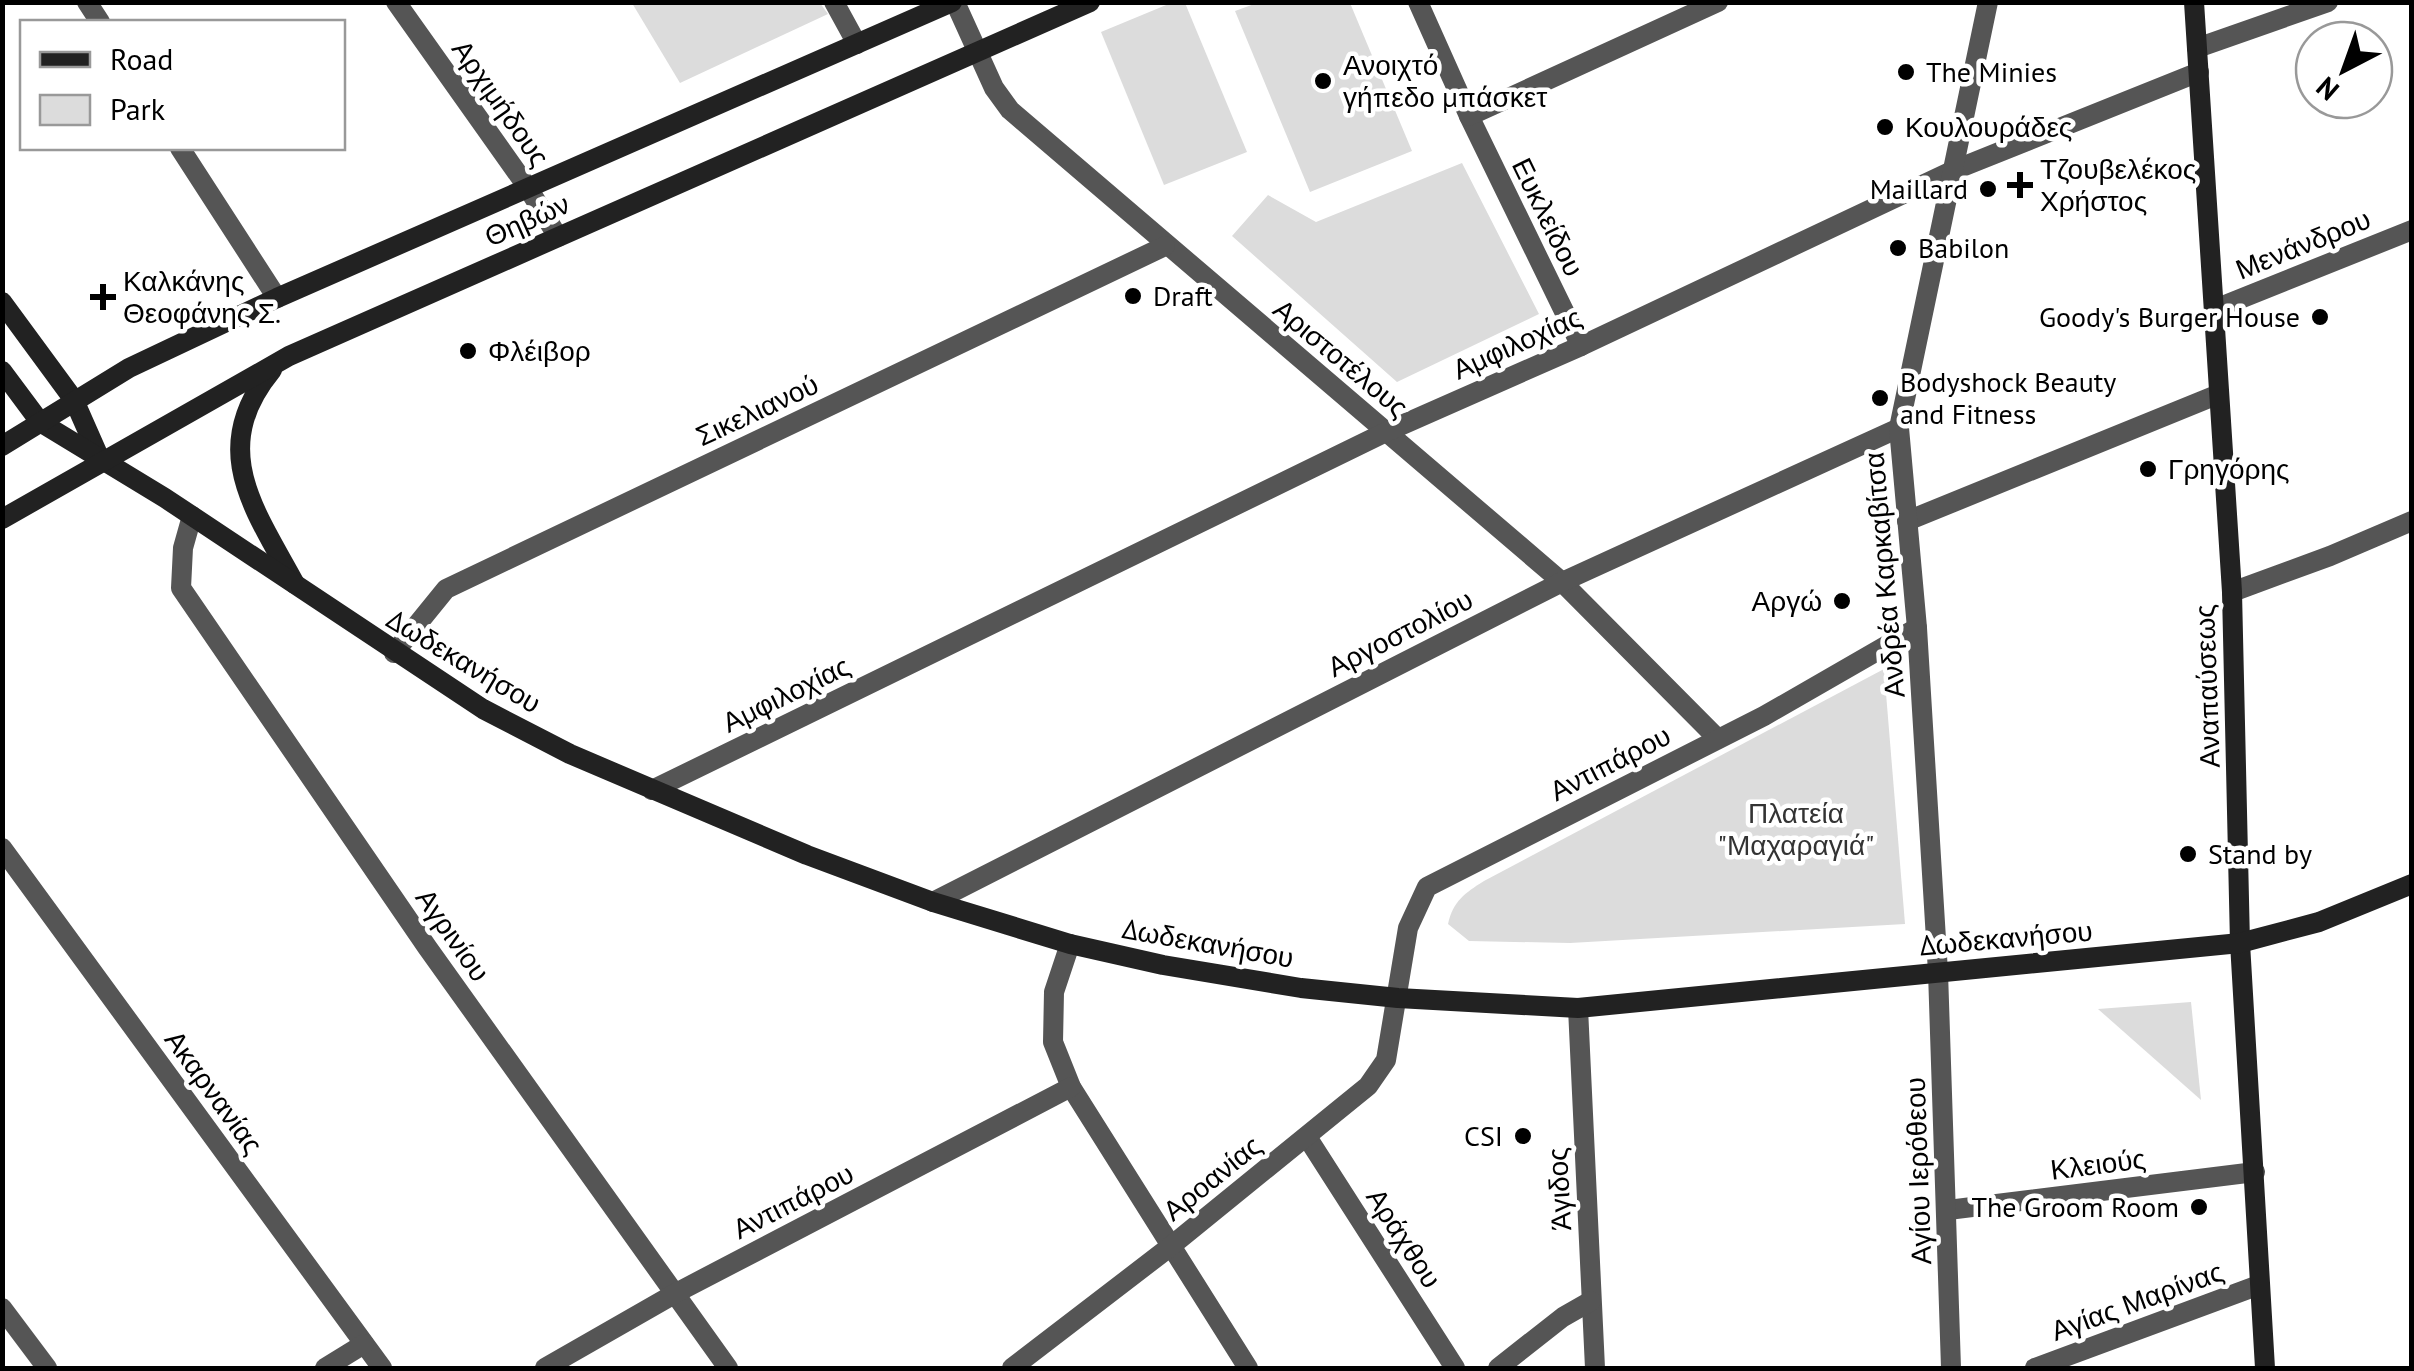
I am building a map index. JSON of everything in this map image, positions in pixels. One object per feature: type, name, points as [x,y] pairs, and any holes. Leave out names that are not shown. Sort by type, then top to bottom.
[{"type":"street","name":"Αρχιμήδους","points":[[396,2],[528,188],[558,237]]},
{"type":"street","points":[[834,2],[857,44]]},
{"type":"street","name":"Θηβών","points":[[2,446],[145,360],[277,298],[954,2]]},
{"type":"street","name":"Αριστοτέλους","points":[[954,2],[976,53],[1010,110],[1562,582],[1718,739]]},
{"type":"street","name":"Θηβών","points":[[2,519],[289,356],[1090,2]]},
{"type":"street","name":"Ευκλείδου","points":[[1418,2],[1468,116],[1581,346]]},
{"type":"street","points":[[1468,116],[1718,2]]},
{"type":"street","name":"Ανδρέα Καρκαβίτσα","points":[[1938,972],[1917,628],[1899,428],[1988,2]]},
{"type":"street","name":"Αναπαύσεως","points":[[2194,2],[2232,592],[2240,943],[2265,1368]]},
{"type":"street","points":[[2197,48],[2328,2]]},
{"type":"street","name":"Αμφιλοχίας","points":[[652,790],[1386,432],[1581,346],[1952,170],[2199,72]]},
{"type":"street","points":[[181,150],[277,298]]},
{"type":"street","name":"Μενάνδρου","points":[[2215,309],[2412,230]]},
{"type":"street","name":"Σικελιανού","points":[[394,652],[446,589],[1165,246]]},
{"type":"street","points":[[2,302],[74,400],[101,460]]},
{"type":"street","points":[[289,356],[270,371],[247,411],[240,475],[247,496],[297,587]]},
{"type":"street","points":[[2,371],[40,422]]},
{"type":"street","points":[[1907,521],[2220,394]]},
{"type":"street","name":"Δωδεκανήσου","points":[[40,422],[192,516],[483,709],[570,754],[806,855],[933,902],[1070,944],[1226,977],[1398,998],[1578,1008],[2240,943],[2318,922],[2412,884]]},
{"type":"street","name":"Αργοστολίου","points":[[933,902],[1562,582],[1899,428]]},
{"type":"street","name":"Αγρινίου","points":[[192,516],[183,548],[180,588],[427,947],[728,1368]]},
{"type":"street","points":[[2232,592],[2412,520]]},
{"type":"street","name":"Αντιπάρου","points":[[1398,998],[1408,928],[1427,887],[1718,739],[1917,628]]},
{"type":"street","name":"Ακαρνανίας","points":[[2,848],[382,1368]]},
{"type":"street","points":[[1070,944],[1054,992],[1052,1042],[1070,1088],[1248,1368]]},
{"type":"street","name":"Αγίου Ιερόθεου","points":[[1938,972],[1952,1368]]},
{"type":"street","name":"Αροανίας","points":[[1012,1368],[1172,1246],[1368,1086],[1386,1060],[1398,998]]},
{"type":"street","name":"Άγιδος","points":[[1578,1008],[1595,1368]]},
{"type":"street","name":"Αντιπάρου","points":[[545,1368],[676,1293],[1070,1088]]},
{"type":"street","name":"Αράχθου","points":[[1307,1137],[1455,1368]]},
{"type":"street","name":"Κλειούς","points":[[1948,1210],[2256,1172]]},
{"type":"street","name":"Αγίας Μαρίνας","points":[[2035,1368],[2259,1285]]},
{"type":"street","points":[[1498,1368],[1563,1317],[1591,1301]]},
{"type":"street","points":[[2,1308],[46,1368]]},
{"type":"street","points":[[325,1368],[364,1344]]},
{"type":"green space","points":[[632,3],[820,3],[828,14],[680,83]]},
{"type":"green space","points":[[1171,3],[1185,3],[1247,152],[1164,185],[1101,32]]},
{"type":"green space","name":"Ανοιχτό γήπεδο μπάσκετ","points":[[1257,3],[1350,3],[1412,151],[1310,192],[1235,11]]},
{"type":"green space","points":[[1462,163],[1539,314],[1397,382],[1232,236],[1268,195],[1316,222]]},
{"type":"green space","name":"Πλατεία \"Μαχαραγιά\"","points":[[1884,669],[1905,924],[1570,943],[1469,941],[1448,924],[1461,898],[1484,881]]},
{"type":"green space","points":[[2191,1002],[2201,1100],[2098,1009]]},
{"type":"place","name":"The Minies","points":[[1906,72]]},
{"type":"place","name":"Ανοιχτό γήπεδο μπάσκετ","points":[[1323,81]]},
{"type":"place","name":"Κουλουράδες","points":[[1885,127]]},
{"type":"place","name":"Τζουβελέκος Χρήστος","points":[[2020,185]]},
{"type":"place","name":"Maillard","points":[[1988,189]]},
{"type":"place","name":"Babilon","points":[[1898,248]]},
{"type":"place","name":"Draft","points":[[1133,296]]},
{"type":"place","name":"Καλκάνης Θεοφάνης Σ.","points":[[103,297]]},
{"type":"place","name":"Goody's Burger House","points":[[2320,317]]},
{"type":"place","name":"Φλέιβορ","points":[[468,351]]},
{"type":"place","name":"Bodyshock Beauty and Fitness","points":[[1880,398]]},
{"type":"place","name":"Γρηγόρης","points":[[2148,469]]},
{"type":"place","name":"Αργώ","points":[[1842,601]]},
{"type":"place","name":"Stand by","points":[[2188,854]]},
{"type":"place","name":"CSI","points":[[1523,1136]]},
{"type":"place","name":"The Groom Room","points":[[2199,1207]]}]
